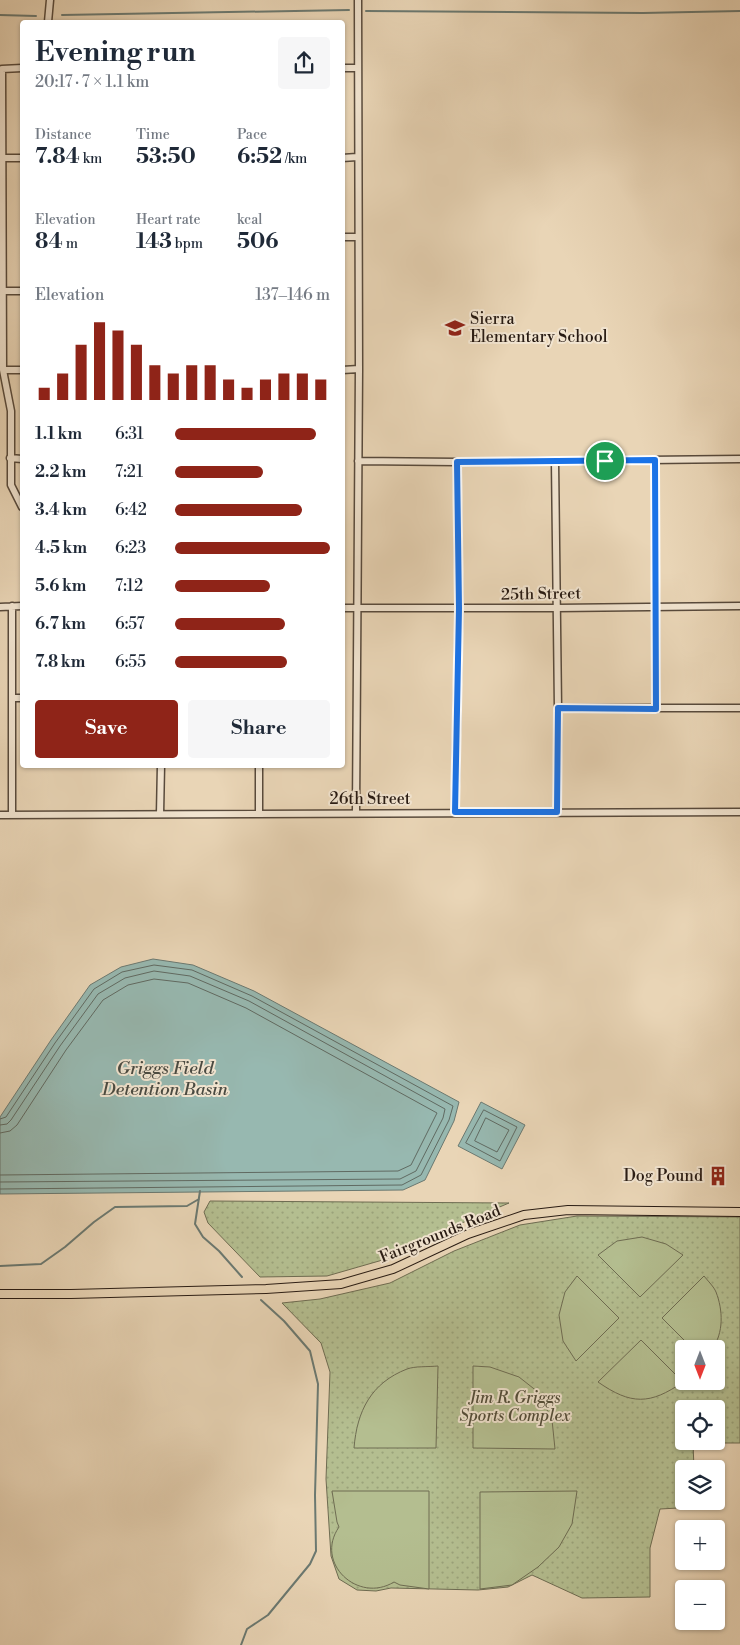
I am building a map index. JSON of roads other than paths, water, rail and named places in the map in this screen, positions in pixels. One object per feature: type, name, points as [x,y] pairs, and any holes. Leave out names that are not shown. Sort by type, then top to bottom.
[{"type":"main road","name":"Fairgrounds Road","points":[[0,1294],[266,1289],[341,1284],[393,1269],[468,1234],[524,1215],[568,1210],[740,1212]]},
{"type":"street","points":[[48,20],[50,0]]},
{"type":"street","points":[[356,812],[359,370],[358,0]]},
{"type":"street","points":[[20,68],[2,69],[3,291],[1,312],[3,370],[11,411],[11,485],[20,503]]},
{"type":"street","points":[[345,68],[358,68]]},
{"type":"street","points":[[345,158],[357,157]]},
{"type":"street","points":[[2,158],[20,158]]},
{"type":"street","points":[[345,237],[358,237]]},
{"type":"street","points":[[3,291],[20,291]]},
{"type":"street","points":[[3,370],[20,370]]},
{"type":"street","points":[[345,370],[359,370]]},
{"type":"street","points":[[10,458],[20,459]]},
{"type":"street","points":[[358,461],[457,462],[740,459]]},
{"type":"street","points":[[655,460],[656,709]]},
{"type":"street","points":[[556,461],[557,812]]},
{"type":"street","points":[[455,812],[459,608],[457,462]]},
{"type":"street","points":[[0,606],[20,606]]},
{"type":"street","points":[[12,606],[12,815]]},
{"type":"street","name":"25th Street","points":[[345,608],[740,606]]},
{"type":"street","points":[[12,698],[20,698]]},
{"type":"street","points":[[558,708],[740,708]]},
{"type":"street","points":[[160,768],[160,814]]},
{"type":"street","points":[[259,768],[259,814]]},
{"type":"street","name":"26th Street","points":[[0,815],[356,812],[740,812]]},
{"type":"water","name":"Griggs Field Detention Basin","points":[[153,959],[193,965],[254,991],[459,1102],[454,1121],[425,1180],[403,1190],[0,1194],[0,1117],[90,985],[121,967]]},
{"type":"water","points":[[481,1102],[525,1125],[502,1169],[458,1146]]},
{"type":"waterway","points":[[62,15],[349,10]]},
{"type":"waterway","points":[[366,11],[643,13],[740,11]]},
{"type":"waterway","points":[[0,15],[36,16]]},
{"type":"waterway","points":[[200,1191],[195,1224],[203,1237],[219,1251],[242,1277]]},
{"type":"waterway","points":[[0,1266],[41,1264],[115,1207],[187,1206],[199,1199]]},
{"type":"waterway","points":[[241,1645],[247,1629],[268,1615],[310,1564],[316,1551],[315,1495],[318,1384],[310,1351],[284,1321],[261,1300]]},
{"type":"place","name":"Sierra Elementary School","points":[[455,328]]},
{"type":"place","name":"Dog Pound","points":[[718,1176]]},
{"type":"park label","name":"Jim R. Griggs Sports Complex","points":[[515,1407]]}]
